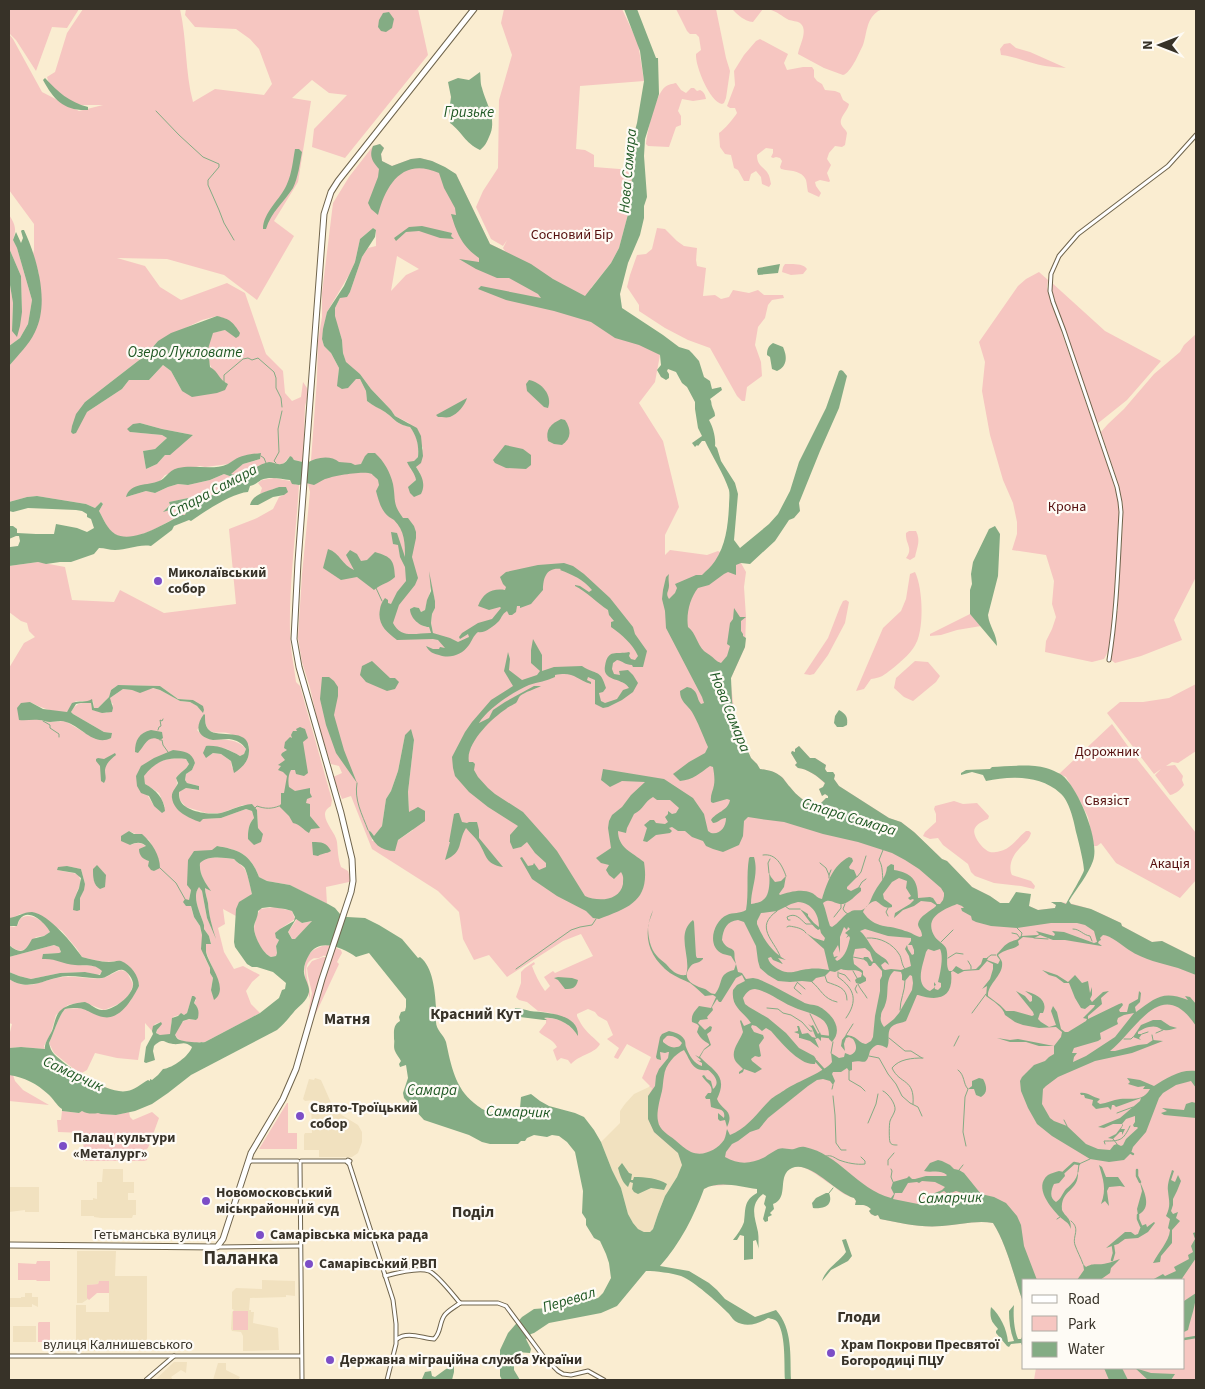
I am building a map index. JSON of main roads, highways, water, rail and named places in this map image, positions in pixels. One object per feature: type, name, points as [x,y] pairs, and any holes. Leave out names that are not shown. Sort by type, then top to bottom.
[{"type":"highway","name":"Гетьманська вулиця","points":[[9,1245],[217,1247],[222,1239],[247,1164],[255,1146],[283,1099],[292,1079],[326,965],[351,892],[353,880],[352,859],[341,813],[300,667],[294,639],[322,227],[327,202],[338,181],[474,9]]},
{"type":"water","name":"Самара","points":[[624,9],[637,9],[656,58],[658,58],[659,94],[645,139],[644,156],[647,197],[644,206],[644,218],[640,235],[628,263],[620,294],[622,308],[679,347],[689,350],[699,361],[704,377],[710,381],[712,389],[721,387],[722,390],[710,399],[715,416],[709,420],[714,433],[715,446],[721,461],[735,483],[738,494],[734,540],[740,548],[778,514],[790,491],[799,462],[826,408],[839,371],[843,371],[847,376],[839,408],[799,503],[800,511],[794,518],[789,520],[775,541],[750,564],[741,563],[736,565],[736,575],[728,572],[709,585],[698,588],[689,606],[688,627],[704,651],[721,663],[727,656],[730,646],[727,644],[734,608],[740,617],[746,617],[741,621],[741,631],[746,638],[745,647],[731,678],[736,725],[751,758],[760,769],[781,776],[803,800],[820,804],[828,798],[825,794],[822,796],[819,789],[825,783],[812,773],[795,765],[797,763],[791,753],[792,751],[795,752],[795,749],[799,746],[810,758],[815,758],[826,765],[825,769],[827,772],[833,772],[835,775],[834,779],[839,786],[889,818],[901,822],[914,832],[942,859],[947,861],[972,887],[1000,903],[1009,903],[1016,892],[1031,894],[1029,906],[1038,910],[1055,908],[1056,905],[1051,902],[1066,904],[1084,870],[1074,822],[1066,800],[1052,787],[1034,780],[1005,778],[986,781],[983,775],[972,772],[961,775],[961,773],[966,770],[1019,766],[1034,766],[1054,771],[1065,777],[1077,795],[1083,806],[1094,842],[1093,861],[1069,901],[1071,904],[1091,909],[1121,923],[1122,926],[1152,942],[1162,941],[1196,958],[1196,975],[1141,956],[1106,935],[1100,938],[1101,940],[1098,943],[1102,946],[1053,940],[1040,935],[1034,938],[1023,937],[1018,941],[1019,945],[998,955],[1002,962],[1002,967],[990,987],[988,996],[1006,1011],[1014,1011],[1032,1016],[1034,1015],[1033,1012],[1016,991],[1025,996],[1030,1002],[1032,1001],[1032,996],[1025,991],[1033,994],[1040,998],[1044,1004],[1043,1013],[1040,1013],[1038,1019],[1049,1027],[1056,1025],[1051,1011],[1053,1006],[1057,1012],[1061,1029],[1065,1032],[1086,1021],[1087,1019],[1083,1018],[1095,1005],[1090,1005],[1085,1009],[1081,1008],[1069,983],[1064,983],[1042,970],[1057,975],[1068,982],[1075,975],[1082,983],[1088,981],[1090,993],[1092,987],[1090,999],[1092,1002],[1103,992],[1109,991],[1101,998],[1102,1004],[1088,1016],[1088,1019],[1122,1003],[1120,1012],[1127,1012],[1129,1004],[1138,999],[1139,991],[1141,993],[1140,1002],[1135,1007],[1136,1012],[1154,999],[1165,996],[1188,1000],[1185,996],[1190,997],[1196,1004],[1196,1026],[1184,1011],[1172,1005],[1161,1005],[1141,1020],[1110,1051],[1147,1044],[1153,1040],[1163,1041],[1132,1053],[1095,1061],[1058,1077],[1043,1089],[1042,1104],[1050,1118],[1067,1126],[1086,1144],[1098,1149],[1110,1150],[1114,1145],[1123,1145],[1126,1139],[1138,1128],[1133,1125],[1135,1116],[1126,1119],[1122,1124],[1113,1124],[1104,1128],[1098,1127],[1120,1118],[1140,1101],[1150,1089],[1143,1089],[1145,1086],[1138,1087],[1128,1084],[1130,1082],[1127,1078],[1140,1080],[1154,1086],[1179,1073],[1196,1071],[1196,1088],[1191,1081],[1176,1085],[1163,1093],[1159,1098],[1146,1132],[1124,1160],[1109,1162],[1090,1159],[1052,1136],[1037,1124],[1021,1091],[1020,1081],[1034,1065],[1045,1061],[1054,1054],[1054,1046],[1061,1037],[1062,1032],[1056,1027],[1039,1028],[1023,1025],[1005,1015],[995,1002],[986,996],[987,986],[982,989],[990,979],[993,969],[993,964],[987,961],[979,970],[964,971],[958,974],[953,971],[951,972],[950,987],[944,996],[933,998],[917,995],[906,1021],[891,1027],[887,1048],[876,1045],[870,1051],[866,1061],[852,1062],[852,1070],[849,1071],[847,1068],[841,1072],[833,1072],[835,1081],[833,1085],[830,1081],[817,1080],[768,1118],[759,1129],[750,1132],[732,1144],[725,1157],[740,1162],[760,1159],[780,1148],[792,1149],[803,1147],[817,1151],[879,1194],[891,1198],[894,1194],[891,1188],[893,1182],[909,1176],[915,1179],[926,1176],[946,1176],[942,1172],[924,1171],[930,1163],[938,1160],[942,1161],[964,1173],[981,1194],[994,1197],[1006,1203],[1017,1216],[1021,1225],[1024,1246],[1037,1279],[1022,1279],[1022,1299],[1007,1252],[993,1223],[974,1222],[926,1226],[880,1219],[878,1215],[871,1214],[869,1207],[855,1205],[856,1201],[854,1198],[815,1173],[799,1167],[787,1171],[783,1181],[781,1197],[773,1204],[774,1209],[770,1213],[772,1215],[768,1217],[768,1221],[765,1222],[763,1219],[766,1196],[763,1194],[756,1203],[754,1212],[759,1249],[756,1240],[753,1241],[753,1259],[744,1260],[744,1236],[740,1235],[737,1240],[733,1240],[744,1222],[747,1202],[757,1193],[757,1189],[723,1185],[710,1186],[704,1189],[686,1229],[660,1266],[689,1271],[709,1283],[725,1299],[755,1317],[776,1310],[785,1326],[790,1343],[791,1380],[785,1380],[781,1329],[774,1319],[768,1318],[752,1324],[739,1323],[705,1292],[687,1279],[673,1274],[646,1271],[617,1306],[601,1313],[549,1323],[531,1334],[526,1339],[531,1349],[530,1353],[517,1352],[514,1354],[514,1370],[520,1380],[502,1380],[500,1376],[500,1350],[508,1333],[522,1317],[534,1309],[598,1298],[611,1278],[606,1254],[600,1241],[594,1238],[586,1225],[586,1219],[582,1213],[583,1191],[575,1152],[559,1136],[534,1135],[518,1144],[490,1144],[424,1120],[404,1098],[403,1093],[408,1078],[406,1065],[400,1067],[401,1061],[394,1048],[394,1028],[400,1021],[401,1012],[405,1011],[406,999],[369,953],[356,957],[345,950],[325,945],[313,950],[304,968],[304,975],[309,989],[308,995],[277,1030],[191,1075],[152,1104],[135,1111],[116,1115],[62,1111],[50,1096],[39,1087],[25,1079],[9,1075],[9,1048],[45,1049],[57,1015],[61,1010],[73,1004],[85,1002],[100,1010],[106,1010],[121,1002],[132,990],[133,985],[129,974],[121,970],[102,978],[68,976],[24,985],[9,979],[9,972],[31,979],[60,973],[85,972],[100,975],[102,971],[93,966],[42,959],[43,954],[61,952],[59,947],[54,945],[9,957],[9,945],[22,951],[32,939],[44,936],[50,932],[41,921],[28,915],[20,919],[17,926],[9,926],[9,918],[26,913],[32,912],[46,918],[67,938],[82,957],[106,962],[121,961],[128,965],[136,975],[139,986],[125,1008],[115,1016],[103,1017],[78,1008],[65,1009],[49,1043],[53,1053],[68,1066],[88,1079],[109,1089],[127,1091],[132,1089],[148,1080],[150,1081],[150,1079],[152,1080],[163,1069],[176,1064],[188,1054],[192,1047],[185,1043],[173,1044],[162,1041],[154,1046],[155,1060],[144,1062],[146,1047],[153,1034],[153,1026],[161,1022],[162,1024],[156,1033],[160,1035],[170,1034],[172,1018],[181,1013],[184,1015],[187,1013],[192,996],[196,998],[194,1003],[198,1010],[198,1018],[196,1020],[189,1019],[183,1021],[175,1035],[180,1040],[196,1042],[205,1042],[260,1013],[279,998],[282,990],[285,989],[286,983],[273,972],[247,964],[235,947],[236,909],[239,902],[252,894],[245,869],[234,859],[216,858],[204,860],[200,863],[200,871],[211,891],[205,888],[216,939],[207,918],[202,891],[199,887],[196,896],[204,929],[209,936],[211,944],[206,944],[206,952],[219,983],[220,989],[214,1000],[211,990],[213,978],[201,949],[202,935],[200,926],[194,917],[191,906],[186,906],[183,902],[185,899],[189,900],[191,890],[187,885],[188,860],[194,851],[212,850],[217,846],[243,854],[252,863],[259,877],[267,881],[290,885],[335,908],[340,914],[347,917],[365,918],[402,939],[418,958],[420,957],[424,961],[431,973],[435,994],[436,1025],[446,1042],[455,1075],[462,1090],[474,1103],[488,1111],[502,1112],[520,1108],[521,1097],[531,1094],[549,1106],[584,1117],[601,1142],[621,1188],[628,1214],[633,1223],[638,1229],[650,1232],[653,1229],[665,1196],[682,1165],[678,1153],[654,1132],[648,1119],[648,1096],[655,1086],[656,1076],[668,1058],[669,1052],[660,1052],[661,1060],[657,1059],[660,1037],[669,1031],[681,1036],[685,1040],[692,1059],[702,1066],[702,1063],[697,1060],[701,1060],[695,1055],[699,1057],[704,1049],[709,1044],[698,1034],[699,1026],[692,1022],[692,1017],[699,1006],[711,1008],[716,997],[713,995],[705,996],[690,983],[672,974],[663,966],[652,952],[648,934],[653,950],[659,958],[670,969],[680,975],[686,975],[687,961],[684,939],[685,932],[693,920],[696,956],[703,959],[690,967],[687,972],[688,979],[693,984],[715,994],[723,976],[734,970],[736,964],[731,956],[723,954],[714,946],[713,934],[722,918],[729,914],[746,910],[749,858],[754,857],[756,869],[751,904],[762,901],[767,895],[769,873],[775,882],[781,881],[786,876],[780,895],[804,891],[822,899],[835,870],[843,860],[849,857],[853,861],[849,867],[854,870],[857,877],[847,889],[851,891],[859,887],[861,891],[850,901],[843,904],[830,901],[823,903],[830,926],[832,927],[852,911],[865,908],[863,912],[872,922],[920,937],[922,936],[918,925],[919,921],[936,905],[931,902],[921,901],[903,910],[894,918],[895,913],[914,900],[908,898],[911,896],[906,888],[907,881],[899,878],[892,882],[883,894],[884,899],[892,907],[885,907],[876,901],[868,905],[884,877],[887,867],[891,864],[894,865],[894,870],[905,873],[912,878],[917,886],[918,898],[930,897],[937,904],[940,904],[943,900],[944,893],[941,888],[919,869],[892,853],[784,822],[748,817],[744,821],[743,836],[739,845],[723,852],[706,846],[703,841],[692,837],[685,831],[678,831],[672,827],[669,828],[672,831],[670,833],[656,835],[647,842],[643,841],[647,828],[644,825],[650,820],[665,824],[668,822],[665,817],[668,811],[672,814],[676,813],[679,808],[670,800],[657,800],[653,797],[634,814],[626,833],[618,831],[620,842],[623,846],[644,862],[645,875],[641,894],[629,906],[599,919],[593,918],[586,911],[557,896],[532,879],[520,858],[522,857],[528,866],[534,863],[539,870],[546,867],[546,863],[527,842],[521,847],[513,849],[510,835],[518,826],[469,792],[455,776],[452,757],[472,722],[491,700],[513,686],[504,671],[508,652],[510,659],[509,670],[522,680],[537,675],[540,671],[531,663],[533,639],[542,655],[542,671],[554,667],[582,666],[597,673],[602,678],[606,688],[603,692],[599,693],[601,701],[605,703],[617,699],[623,690],[629,688],[622,682],[607,675],[605,666],[610,654],[629,652],[631,659],[635,660],[638,656],[633,647],[611,627],[611,622],[614,621],[609,615],[608,610],[575,585],[589,592],[592,590],[589,586],[561,569],[549,571],[545,577],[543,590],[531,604],[520,608],[520,606],[517,606],[516,612],[512,615],[509,615],[507,611],[505,612],[492,627],[483,632],[478,632],[459,654],[447,657],[437,655],[429,650],[426,646],[433,649],[445,648],[438,640],[397,640],[383,627],[379,614],[381,604],[385,598],[391,604],[397,592],[406,581],[405,567],[400,557],[398,545],[393,544],[391,532],[397,533],[405,557],[404,542],[398,524],[386,514],[379,502],[376,491],[379,485],[378,480],[372,474],[356,473],[341,475],[325,479],[314,485],[306,483],[292,484],[290,480],[264,479],[250,486],[248,492],[226,499],[191,521],[189,520],[174,526],[172,530],[151,546],[115,550],[99,548],[94,554],[71,562],[46,564],[38,562],[9,566],[9,546],[18,546],[20,541],[19,536],[9,539],[9,526],[17,529],[17,533],[36,534],[54,534],[56,524],[87,532],[94,528],[91,519],[82,511],[28,508],[13,512],[9,511],[9,502],[37,496],[86,504],[95,508],[101,502],[103,504],[99,511],[110,529],[115,534],[131,537],[157,528],[181,515],[185,515],[186,512],[197,507],[193,505],[194,500],[163,512],[170,505],[169,502],[193,497],[198,501],[204,501],[208,497],[239,482],[238,479],[224,474],[210,480],[188,485],[178,484],[155,493],[146,491],[126,497],[131,489],[140,485],[155,483],[178,468],[222,466],[240,457],[261,453],[260,459],[243,464],[231,474],[239,475],[269,462],[282,464],[290,456],[294,460],[307,463],[319,458],[332,458],[339,462],[355,465],[361,464],[368,453],[375,453],[384,463],[390,475],[397,509],[403,518],[408,518],[416,532],[412,557],[418,578],[415,585],[399,605],[393,623],[400,631],[409,634],[431,633],[429,627],[419,624],[410,612],[410,609],[414,607],[419,608],[421,612],[425,610],[431,591],[429,571],[435,601],[431,623],[433,633],[458,642],[469,637],[468,634],[460,639],[459,637],[462,633],[478,623],[492,619],[501,608],[489,610],[478,606],[488,592],[505,590],[506,587],[500,577],[506,572],[538,565],[564,563],[573,566],[584,574],[610,598],[633,627],[635,634],[647,651],[643,667],[633,667],[617,660],[613,663],[612,669],[614,674],[620,675],[619,671],[628,670],[638,683],[633,692],[608,707],[603,708],[595,704],[595,680],[588,677],[587,680],[591,684],[571,675],[555,675],[555,677],[529,685],[516,692],[495,706],[479,723],[489,718],[493,710],[505,702],[534,686],[541,686],[519,697],[516,703],[494,719],[475,740],[469,755],[469,762],[475,764],[474,770],[478,777],[495,794],[523,812],[557,851],[585,896],[596,899],[613,897],[621,890],[623,875],[621,872],[614,879],[606,870],[609,865],[601,863],[596,858],[611,848],[608,828],[612,815],[645,782],[622,781],[610,787],[601,780],[603,769],[664,779],[693,798],[704,814],[708,831],[711,833],[720,832],[726,821],[726,818],[715,823],[711,820],[727,807],[730,800],[711,802],[714,783],[713,767],[710,766],[696,776],[680,781],[673,774],[705,753],[708,747],[694,716],[681,698],[680,691],[687,687],[695,692],[701,704],[704,703],[666,628],[662,599],[666,577],[669,574],[667,594],[669,599],[677,588],[675,584],[696,575],[702,575],[719,555],[726,535],[729,490],[705,441],[702,441],[695,447],[692,443],[702,436],[698,428],[695,402],[676,372],[668,369],[669,378],[666,380],[661,377],[657,370],[661,365],[660,355],[639,345],[615,338],[591,322],[506,300],[478,289],[481,286],[541,298],[538,294],[509,278],[497,278],[459,259],[479,262],[479,258],[468,249],[458,234],[451,214],[456,215],[455,208],[444,188],[439,173],[415,168],[406,171],[391,184],[378,215],[371,209],[368,203],[378,177],[379,169],[372,158],[373,146],[380,144],[384,148],[381,154],[382,161],[392,166],[411,159],[420,158],[432,161],[456,174],[490,244],[531,264],[553,279],[585,296],[611,263],[619,248],[631,203],[633,138],[644,81],[640,51]],"holes":[[[798,902],[807,904],[814,910],[818,918],[819,927],[808,914],[800,909],[813,926],[818,930],[820,929],[825,938],[824,941],[806,933],[824,949],[829,970],[811,969],[785,972],[770,962],[768,958],[771,957],[773,960],[783,964],[778,958],[786,960],[769,945],[762,935],[757,921],[761,913],[777,911]],[[957,904],[964,908],[961,908],[962,911],[971,916],[972,920],[991,926],[1017,928],[1051,923],[1077,923],[1085,925],[1094,931],[1097,942],[1094,943],[1064,932],[1052,931],[1055,934],[1054,936],[1036,931],[1038,935],[1021,936],[1006,944],[997,954],[1000,960],[998,964],[987,960],[988,958],[983,958],[981,964],[976,969],[963,970],[956,966],[952,971],[949,971],[946,948],[935,937],[931,925],[940,912]],[[270,907],[292,911],[295,917],[294,921],[275,933],[276,938],[279,940],[276,946],[277,953],[276,956],[271,957],[262,948],[254,930],[258,911],[262,908]],[[296,919],[302,923],[312,921],[295,939],[292,939],[288,932]],[[738,920],[744,922],[756,946],[760,968],[778,981],[812,982],[816,978],[825,976],[830,971],[835,972],[841,969],[862,973],[861,977],[855,980],[856,983],[860,984],[866,981],[866,978],[863,975],[863,971],[854,964],[853,957],[855,949],[865,948],[870,952],[873,961],[868,957],[863,959],[869,966],[875,963],[882,971],[873,1037],[866,1044],[846,1035],[842,1040],[841,1046],[845,1051],[844,1044],[846,1038],[853,1039],[856,1048],[853,1054],[845,1053],[844,1057],[839,1058],[831,1053],[832,1062],[829,1065],[773,1097],[747,1124],[736,1132],[730,1135],[727,1129],[724,1140],[718,1147],[700,1154],[691,1152],[660,1127],[658,1110],[665,1072],[671,1060],[684,1050],[695,1067],[708,1070],[717,1081],[713,1089],[711,1081],[704,1075],[702,1076],[712,1090],[705,1097],[710,1099],[711,1107],[724,1112],[724,1118],[718,1113],[718,1119],[720,1121],[725,1120],[727,1127],[729,1114],[717,1099],[721,1085],[720,1080],[715,1071],[700,1057],[704,1050],[711,1045],[707,1034],[711,1031],[712,1027],[710,1026],[705,1030],[698,1023],[700,1020],[708,1019],[707,1017],[713,1010],[712,1007],[717,999],[721,1002],[736,978],[742,975],[745,981],[737,985],[733,990],[734,1001],[738,1009],[751,1023],[744,1026],[740,1021],[743,1032],[734,1051],[735,1059],[743,1069],[739,1074],[744,1069],[755,1073],[762,1069],[751,1059],[755,1056],[761,1056],[759,1045],[764,1038],[763,1035],[754,1032],[751,1027],[752,1025],[762,1031],[766,1028],[771,1031],[791,1052],[803,1061],[815,1064],[816,1059],[799,1048],[786,1033],[768,1018],[745,1004],[743,998],[751,990],[755,989],[764,992],[820,1018],[827,1025],[829,1039],[832,1042],[837,1032],[837,1027],[832,1017],[823,1009],[805,1003],[758,979],[746,979],[742,973],[738,972],[734,951],[725,945],[722,940],[726,926]],[[844,927],[847,930],[848,927],[850,929],[845,933],[848,935],[846,938],[849,936],[850,938],[845,954],[837,961],[835,959],[838,956],[834,957],[833,953],[838,945],[840,953],[840,937]],[[865,929],[888,936],[911,938],[908,945],[912,945],[914,954],[912,955],[907,945],[905,949],[911,966],[901,970],[885,970],[881,965],[885,962],[889,965],[886,959],[876,952],[860,931]],[[928,949],[934,951],[940,949],[942,956],[938,982],[941,983],[941,987],[938,990],[934,986],[930,991],[925,988],[922,984],[921,974]],[[894,971],[901,972],[902,980],[905,981],[910,975],[912,976],[912,990],[899,1013],[884,1027],[881,1021],[881,1013],[885,1006],[889,979]],[[1134,1013],[1115,1037],[1073,1062],[1077,1053],[1072,1053],[1074,1048],[1098,1041],[1101,1039],[1100,1033],[1118,1024],[1118,1018]],[[667,1036],[675,1037],[682,1043],[678,1047],[669,1046],[663,1042]],[[935,1182],[945,1187],[930,1195],[929,1199],[944,1191],[948,1194],[956,1191],[962,1193],[956,1197],[935,1199],[923,1205],[893,1199],[895,1193],[902,1193],[908,1183]]]},
{"type":"water","points":[[389,12],[394,19],[392,28],[386,32],[381,31],[378,27],[379,20],[383,13]]},
{"type":"water","name":"Гризьке","points":[[480,72],[481,86],[492,118],[492,124],[487,141],[480,150],[470,144],[450,123],[451,97],[448,82],[458,78],[469,80]]},
{"type":"water","points":[[45,78],[64,96],[88,107],[88,110],[72,109],[61,103],[47,87],[43,80]]},
{"type":"water","points":[[295,149],[299,149],[302,152],[295,184],[271,217],[266,229],[263,229],[269,211],[289,180]]},
{"type":"water","points":[[422,226],[452,233],[451,236],[454,239],[440,238],[419,231],[406,232],[396,241],[394,238],[409,227]]},
{"type":"water","points":[[373,228],[376,230],[375,237],[362,257],[350,292],[347,297],[340,298],[335,308],[335,316],[346,362],[360,374],[395,416],[417,428],[421,436],[423,456],[421,463],[416,467],[422,477],[423,487],[421,494],[414,497],[408,487],[416,480],[415,475],[407,462],[414,461],[418,457],[418,449],[417,441],[410,427],[399,423],[367,401],[366,391],[360,379],[356,379],[348,388],[342,389],[337,386],[339,368],[331,353],[324,346],[322,339],[327,312],[344,286],[355,262],[360,239]]},
{"type":"water","points":[[22,230],[24,230],[29,241],[37,267],[42,294],[41,307],[33,337],[9,366],[9,346],[20,338],[28,324],[32,300],[13,240],[16,232],[21,243],[23,238]]},
{"type":"water","points":[[9,248],[21,276],[22,312],[17,337],[12,331],[13,303],[9,279]]},
{"type":"water","points":[[780,264],[778,273],[758,275],[758,268]]},
{"type":"water","name":"Озеро Лукловате","points":[[217,316],[231,322],[240,333],[236,338],[225,330],[213,333],[208,349],[210,367],[228,384],[225,390],[192,397],[182,391],[171,371],[163,365],[149,380],[129,380],[122,389],[87,412],[76,433],[73,434],[71,432],[76,414],[85,402],[147,354],[158,341],[171,333]]},
{"type":"water","points":[[773,343],[783,347],[786,361],[781,369],[777,371],[772,369],[770,357],[767,355],[768,348]]},
{"type":"water","points":[[529,380],[538,383],[545,390],[549,398],[548,408],[544,407],[527,391],[526,384]]},
{"type":"water","points":[[467,398],[461,409],[453,416],[438,417],[436,415]]},
{"type":"water","points":[[561,419],[565,420],[570,433],[568,439],[562,445],[548,441],[547,437],[550,427]]},
{"type":"water","points":[[140,423],[193,435],[170,455],[165,455],[157,464],[146,469],[143,451],[155,449],[167,438],[162,435],[130,432],[127,429],[133,424]]},
{"type":"water","points":[[505,445],[523,449],[531,455],[531,465],[526,469],[506,468],[495,463],[493,460]]},
{"type":"water","points":[[279,487],[286,487],[288,492],[258,505],[250,505],[258,495]]},
{"type":"water","points":[[995,526],[1000,534],[998,576],[988,615],[997,646],[970,614],[973,562],[989,529]]},
{"type":"water","points":[[328,549],[354,570],[346,555],[350,550],[357,554],[361,561],[367,560],[375,552],[385,556],[393,563],[395,577],[374,590],[357,577],[341,580],[323,568]]},
{"type":"water","points":[[372,661],[390,678],[395,678],[399,682],[395,689],[387,691],[366,682],[360,675],[362,666]]},
{"type":"water","points":[[322,677],[329,677],[338,687],[334,715],[344,750],[357,783],[336,753],[326,725],[320,699]]},
{"type":"water","points":[[118,685],[160,686],[178,699],[193,700],[203,706],[204,710],[203,713],[190,702],[180,701],[153,688],[140,693],[123,689],[110,698],[113,708],[112,712],[102,713],[92,710],[91,703],[81,703],[76,704],[71,712],[104,732],[112,733],[111,738],[105,740],[93,738],[64,721],[19,720],[17,708],[21,703],[30,702],[43,709],[67,712],[72,703],[92,699],[94,708],[98,708],[109,697],[111,690]]},
{"type":"water","points":[[839,710],[847,718],[847,725],[843,727],[837,727],[834,723],[835,716]]},
{"type":"water","points":[[204,714],[209,730],[219,734],[239,736],[248,743],[249,755],[242,766],[234,773],[231,761],[221,754],[213,753],[206,758],[203,753],[206,746],[220,747],[240,756],[244,754],[246,749],[241,743],[234,740],[207,739],[200,734],[198,727]]},
{"type":"water","points":[[300,727],[305,729],[308,738],[303,742],[308,773],[304,776],[296,774],[295,770],[291,770],[288,783],[289,787],[295,791],[310,788],[312,797],[307,799],[306,803],[310,804],[310,816],[320,828],[311,829],[309,833],[293,823],[279,806],[287,776],[278,770],[281,766],[278,765],[285,760],[281,755],[287,750],[284,748],[285,742],[290,737],[292,738],[293,731],[297,731],[296,729]]},
{"type":"water","points":[[411,729],[414,740],[408,792],[409,812],[418,807],[425,811],[425,821],[398,840],[395,851],[390,851],[381,848],[372,839],[368,830],[374,836],[382,826],[386,799],[398,771],[405,735]]},
{"type":"water","points":[[151,730],[162,732],[163,738],[160,740],[149,740],[138,753],[135,752],[138,738],[143,733]]},
{"type":"water","points":[[173,750],[187,753],[192,756],[195,763],[192,770],[186,774],[185,780],[187,783],[199,786],[199,790],[186,788],[179,792],[180,800],[183,804],[198,812],[216,814],[252,804],[257,810],[258,828],[263,834],[261,842],[254,845],[248,839],[249,826],[254,818],[252,811],[246,809],[221,818],[203,819],[200,822],[179,811],[173,803],[172,796],[178,783],[176,778],[189,764],[186,759],[162,761],[144,776],[145,784],[159,795],[165,811],[162,813],[154,806],[149,796],[141,793],[137,786],[136,776],[141,766]]},
{"type":"water","points":[[115,753],[116,755],[109,761],[105,770],[106,778],[104,783],[101,781],[100,766],[96,759],[104,759]]},
{"type":"water","points":[[459,813],[462,822],[477,822],[479,838],[503,867],[490,862],[478,841],[466,828],[458,850],[445,860],[454,814]]},
{"type":"water","points":[[129,831],[134,834],[142,834],[149,841],[155,849],[160,868],[154,871],[151,870],[148,866],[149,861],[141,855],[139,849],[146,846],[139,843],[130,845],[121,841],[121,836]]},
{"type":"water","points":[[312,842],[323,843],[331,851],[318,856],[313,855]]},
{"type":"water","points":[[97,865],[106,875],[105,887],[100,889],[93,878],[93,869]]},
{"type":"water","points":[[67,866],[81,869],[85,884],[80,898],[80,910],[77,911],[73,910],[74,900],[81,878],[75,873],[57,870],[58,867]]},
{"type":"water","points":[[554,978],[578,980],[574,988],[565,989]]},
{"type":"water","points":[[515,1008],[552,1014],[567,1019],[577,1028],[578,1036],[564,1022],[554,1018],[544,1018],[547,1020],[544,1020],[520,1017],[514,1013]]},
{"type":"water","points":[[1153,1020],[1161,1020],[1177,1028],[1166,1030],[1149,1027],[1138,1032],[1138,1034],[1142,1034],[1139,1038],[1141,1040],[1133,1037],[1141,1025]]},
{"type":"water","points":[[808,1024],[813,1025],[818,1034],[820,1032],[821,1041],[818,1038],[815,1039],[819,1048],[810,1041],[799,1038],[799,1034],[794,1032],[798,1031],[797,1026],[799,1026],[802,1034],[808,1033],[816,1038]]},
{"type":"water","points":[[997,1038],[1018,1039],[1054,1046],[1010,1042]]},
{"type":"water","points":[[979,1078],[983,1079],[986,1087],[985,1093],[981,1097],[976,1095],[974,1089],[968,1089],[972,1086],[972,1081]]},
{"type":"water","name":"Самара","points":[[1080,1093],[1100,1099],[1097,1102],[1100,1104],[1120,1099],[1141,1098],[1116,1107],[1112,1105],[1111,1110],[1108,1107],[1096,1109],[1092,1105],[1093,1100],[1085,1098]]},
{"type":"water","points":[[1196,1103],[1196,1118],[1164,1115],[1161,1113],[1167,1111],[1162,1108],[1184,1110],[1186,1104]]},
{"type":"water","points":[[1122,1124],[1123,1125],[1121,1129],[1125,1129],[1122,1135],[1122,1132],[1120,1132],[1113,1139],[1108,1138],[1116,1134]]},
{"type":"water","points":[[622,1163],[629,1173],[632,1174],[631,1180],[634,1177],[638,1177],[660,1180],[667,1184],[664,1190],[651,1188],[638,1194],[634,1192],[632,1189],[633,1183],[630,1182],[628,1187],[620,1176],[618,1168]]},
{"type":"water","points":[[1099,1165],[1102,1167],[1106,1177],[1118,1177],[1125,1187],[1109,1187],[1107,1191],[1109,1206],[1105,1201],[1101,1204],[1104,1189]]},
{"type":"water","points":[[1172,1170],[1174,1171],[1171,1180],[1175,1182],[1178,1175],[1181,1181],[1173,1199],[1171,1211],[1173,1214],[1178,1212],[1176,1218],[1180,1221],[1172,1230],[1172,1243],[1161,1256],[1160,1262],[1153,1263],[1166,1243],[1170,1230],[1168,1228],[1170,1219],[1166,1216],[1169,1206],[1168,1186]]},
{"type":"water","points":[[1059,1171],[1064,1172],[1065,1176],[1059,1183],[1054,1184],[1052,1189],[1051,1194],[1056,1202],[1074,1181],[1078,1172],[1076,1183],[1066,1194],[1062,1203],[1062,1210],[1069,1220],[1071,1229],[1068,1223],[1052,1208],[1043,1191],[1042,1185],[1048,1175]]},
{"type":"water","points":[[1140,1182],[1146,1204],[1145,1208],[1138,1215],[1137,1209],[1142,1191]]},
{"type":"water","points":[[829,1193],[829,1204],[820,1208],[813,1208],[812,1203],[816,1198]]},
{"type":"water","points":[[1154,1222],[1148,1232],[1138,1238],[1125,1239],[1118,1244],[1106,1248],[1125,1232],[1138,1234],[1141,1226],[1146,1224],[1147,1227]]},
{"type":"water","points":[[1196,1232],[1196,1258],[1182,1279],[1154,1279],[1163,1274],[1165,1276],[1176,1271],[1174,1267],[1189,1259],[1188,1255],[1193,1252],[1191,1246],[1195,1239],[1193,1233]]},
{"type":"water","points":[[846,1239],[852,1256],[848,1261],[831,1270],[822,1281],[829,1269],[846,1252],[842,1240]]},
{"type":"water","points":[[1120,1259],[1111,1268],[1110,1273],[1101,1279],[1078,1279],[1084,1270],[1083,1264],[1086,1267]]},
{"type":"water","points":[[1196,1293],[1188,1330],[1185,1332],[1185,1300]]},
{"type":"water","points":[[1014,1305],[1016,1331],[1018,1339],[1022,1337],[1022,1345],[1021,1343],[1011,1344],[1009,1347],[996,1333],[998,1329],[991,1318],[991,1307],[1002,1323],[1008,1342],[1014,1341],[1009,1311]]},
{"type":"water","points":[[454,1366],[452,1380],[422,1379],[425,1372],[431,1371],[432,1376],[435,1377]]},
{"type":"water","points":[[1104,1369],[1122,1369],[1128,1380],[1109,1380]]},
{"type":"water","points":[[1136,1369],[1151,1373],[1175,1374],[1171,1380],[1148,1380]]},
{"type":"waterway","points":[[156,111],[203,157],[219,164],[219,167],[208,180],[208,185],[224,223],[234,240]]},
{"type":"waterway","points":[[224,382],[224,375],[243,359],[248,358],[252,360],[258,358],[274,372],[276,388],[281,398],[282,407]]},
{"type":"waterway","points":[[276,463],[274,461],[279,452],[278,429],[282,411]]},
{"type":"waterway","points":[[261,456],[266,463]]},
{"type":"waterway","points":[[376,588],[382,601]]},
{"type":"waterway","points":[[158,730],[161,726],[160,720],[162,721],[163,719]]},
{"type":"waterway","points":[[43,721],[50,725],[50,728],[59,734],[59,737]]},
{"type":"waterway","points":[[160,740],[162,740],[168,752]]},
{"type":"waterway","points":[[357,783],[358,801],[368,830]]},
{"type":"waterway","points":[[255,808],[257,806],[263,808],[279,806]]},
{"type":"waterway","points":[[883,850],[879,860],[882,867],[883,880]]},
{"type":"waterway","points":[[763,855],[775,858],[786,876]]},
{"type":"waterway","points":[[857,877],[861,872],[866,856]]},
{"type":"waterway","points":[[769,873],[768,863],[770,859]]},
{"type":"waterway","points":[[820,863],[826,868],[829,875]]},
{"type":"waterway","points":[[160,868],[176,883],[185,899]]},
{"type":"waterway","points":[[829,878],[831,870]]},
{"type":"waterway","points":[[859,887],[866,879]]},
{"type":"waterway","points":[[834,917],[841,908],[841,904]]},
{"type":"waterway","points":[[845,904],[843,909],[848,914]]},
{"type":"waterway","points":[[785,906],[789,909],[800,909]]},
{"type":"waterway","points":[[888,908],[886,912],[888,916]]},
{"type":"waterway","points":[[777,911],[770,917],[766,928],[780,956]]},
{"type":"waterway","points":[[790,920],[787,917],[793,915],[800,918],[806,924],[813,924]]},
{"type":"waterway","points":[[516,969],[571,930],[592,925],[596,919]]},
{"type":"waterway","points":[[787,927],[799,928],[806,933]]},
{"type":"waterway","points":[[1017,928],[1022,933],[1021,937]]},
{"type":"waterway","points":[[1073,929],[1090,936],[1092,941]]},
{"type":"waterway","points":[[941,942],[953,930]]},
{"type":"waterway","points":[[1012,933],[1017,934],[1020,938]]},
{"type":"waterway","points":[[867,938],[881,940],[893,947],[900,956],[905,969]]},
{"type":"waterway","points":[[1034,938],[1048,939]]},
{"type":"waterway","points":[[948,958],[956,953],[963,954]]},
{"type":"waterway","points":[[986,959],[991,955],[996,955]]},
{"type":"waterway","points":[[853,957],[863,959]]},
{"type":"waterway","points":[[968,961],[971,969]]},
{"type":"waterway","points":[[853,971],[857,978]]},
{"type":"waterway","points":[[838,972],[838,977],[848,986],[853,996],[852,1006],[846,1018]]},
{"type":"waterway","points":[[839,973],[845,975],[850,981]]},
{"type":"waterway","points":[[825,976],[827,982],[838,986],[845,992],[847,1000]]},
{"type":"waterway","points":[[900,1010],[905,981]]},
{"type":"waterway","points":[[797,982],[805,989]]},
{"type":"waterway","points":[[812,982],[825,996],[837,1002]]},
{"type":"waterway","points":[[797,983],[794,988],[801,994]]},
{"type":"waterway","points":[[858,984],[867,998]]},
{"type":"waterway","points":[[857,985],[855,989],[857,993]]},
{"type":"waterway","points":[[972,1013],[986,994]]},
{"type":"waterway","points":[[767,1008],[778,1009],[783,1013],[791,1015],[812,1031]]},
{"type":"waterway","points":[[810,1014],[819,1032]]},
{"type":"waterway","points":[[846,1035],[853,1024]]},
{"type":"waterway","points":[[1156,1033],[1163,1030]]},
{"type":"waterway","points":[[1142,1034],[1148,1032]]},
{"type":"waterway","points":[[1152,1035],[1153,1040]]},
{"type":"waterway","points":[[821,1036],[829,1037]]},
{"type":"waterway","points":[[954,1046],[959,1036]]},
{"type":"waterway","points":[[1124,1039],[1131,1039],[1133,1037]]},
{"type":"waterway","points":[[889,1038],[905,1051],[911,1051],[922,1058]]},
{"type":"waterway","points":[[831,1053],[833,1042]]},
{"type":"waterway","points":[[869,1056],[879,1058],[902,1096],[918,1107],[922,1116]]},
{"type":"waterway","points":[[913,1104],[912,1090],[892,1068],[902,1061],[923,1058]]},
{"type":"waterway","points":[[816,1061],[825,1071]]},
{"type":"waterway","points":[[958,1070],[962,1074],[968,1089],[965,1097],[963,1132],[966,1146]]},
{"type":"waterway","points":[[849,1071],[849,1080],[865,1091]]},
{"type":"waterway","points":[[832,1089],[833,1085]]},
{"type":"waterway","points":[[883,1091],[891,1099],[895,1108],[890,1120],[889,1138],[891,1144],[897,1145]]},
{"type":"waterway","points":[[868,1123],[878,1094]]},
{"type":"waterway","points":[[833,1096],[836,1143],[841,1150],[846,1150]]},
{"type":"waterway","points":[[1117,1113],[1133,1107]]},
{"type":"waterway","points":[[1064,1120],[1067,1126]]},
{"type":"waterway","points":[[1105,1144],[1104,1141],[1117,1140],[1123,1137],[1130,1126]]},
{"type":"waterway","points":[[1113,1139],[1117,1144]]},
{"type":"waterway","points":[[888,1165],[888,1160],[894,1153]]},
{"type":"waterway","points":[[826,1156],[849,1163],[865,1164],[861,1157]]},
{"type":"waterway","points":[[1078,1172],[1079,1164],[1090,1159]]},
{"type":"waterway","points":[[1064,1172],[1074,1163],[1079,1164]]},
{"type":"waterway","points":[[959,1170],[963,1165]]},
{"type":"waterway","points":[[891,1169],[893,1182]]},
{"type":"waterway","points":[[1137,1170],[1140,1182]]},
{"type":"waterway","points":[[829,1193],[833,1188]]},
{"type":"waterway","points":[[1138,1215],[1141,1226]]},
{"type":"waterway","points":[[1071,1221],[1076,1230],[1074,1242],[1083,1264]]},
{"type":"waterway","points":[[1112,1260],[1113,1246]]},
{"type":"waterway","points":[[1185,1339],[1196,1337]]},
{"type":"place","name":"Миколаївський собор","points":[[158,581]]},
{"type":"place","name":"Свято-Троїцький собор","points":[[300,1116]]},
{"type":"place","name":"Палац культури «Металург»","points":[[63,1146]]},
{"type":"place","name":"Новомосковський міськрайонний суд","points":[[206,1201]]},
{"type":"place","name":"Самарівська міська рада","points":[[260,1235]]},
{"type":"place","name":"Самарівський РВП","points":[[309,1264]]},
{"type":"place","name":"Храм Покрови Пресвятої Богородиці ПЦУ","points":[[831,1353]]},
{"type":"place","name":"Державна міграційна служба України","points":[[330,1360]]},
{"type":"district","name":"Красний Кут","points":[[476,1014]]},
{"type":"district","name":"Матня","points":[[347,1019]]},
{"type":"district","name":"Поділ","points":[[473,1212]]},
{"type":"district","name":"Паланка","points":[[241,1258]]},
{"type":"district","name":"Глоди","points":[[859,1317]]},
{"type":"water label","name":"Нова Самара","points":[[628,171]]},
{"type":"water label","name":"Стара Самара","points":[[213,491]]},
{"type":"water label","name":"Нова Самара","points":[[730,712]]},
{"type":"water label","name":"Стара Самара","points":[[849,817]]},
{"type":"water label","name":"Самарчик","points":[[73,1074]]},
{"type":"water label","name":"Самарчик","points":[[518,1112]]},
{"type":"water label","name":"Самарчик","points":[[950,1198]]},
{"type":"water label","name":"Перевал","points":[[569,1300]]},
{"type":"park label","name":"Сосновий Бір","points":[[572,235]]},
{"type":"park label","name":"Крона","points":[[1067,507]]},
{"type":"park label","name":"Дорожник","points":[[1107,752]]},
{"type":"park label","name":"Связіст","points":[[1107,801]]},
{"type":"park label","name":"Акація","points":[[1170,864]]}]
